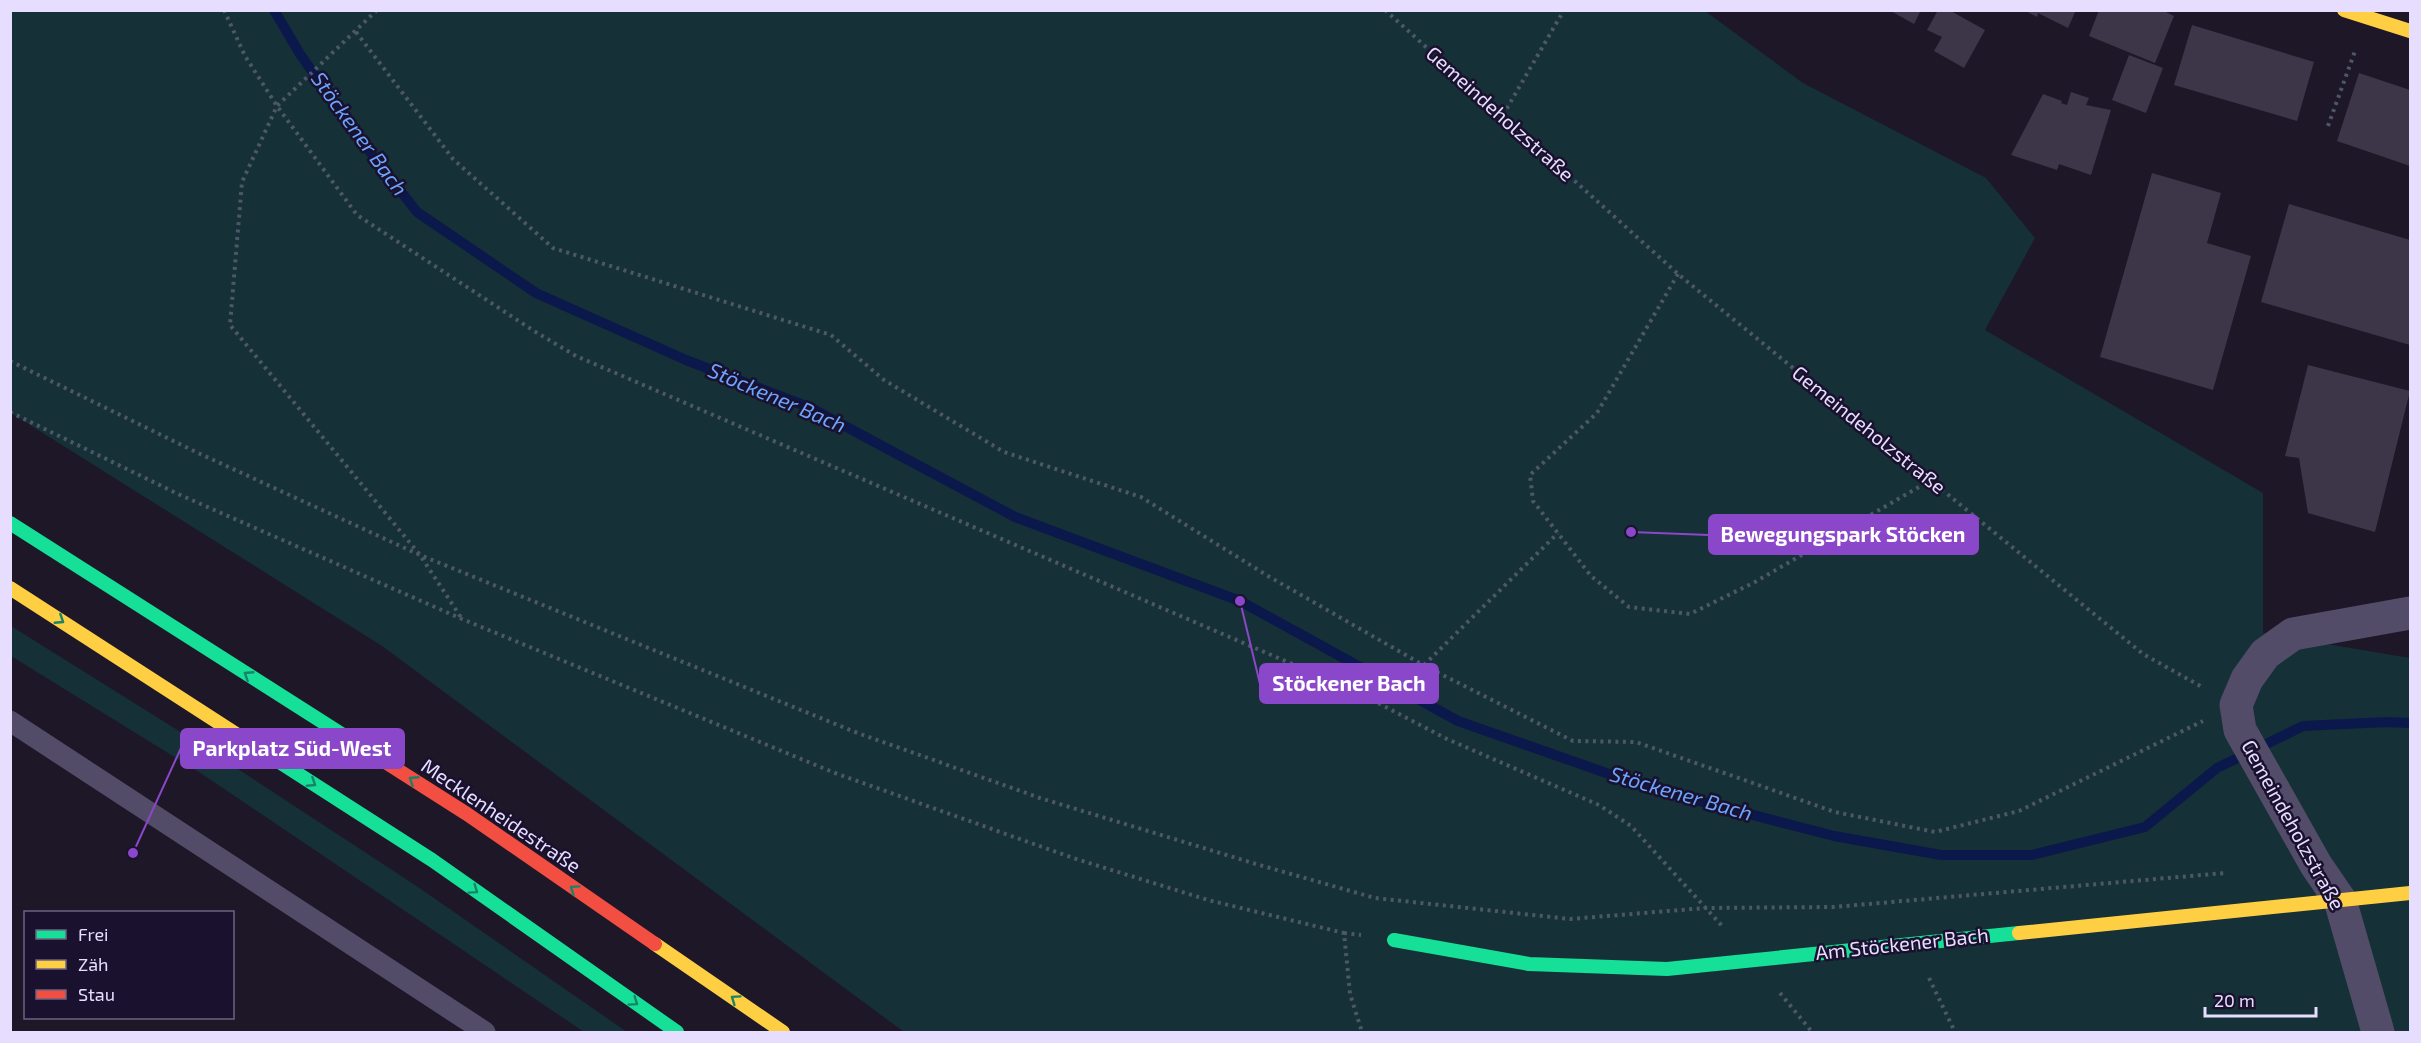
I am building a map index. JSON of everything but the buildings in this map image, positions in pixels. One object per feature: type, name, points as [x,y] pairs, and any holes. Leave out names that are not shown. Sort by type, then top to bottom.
[{"type":"main road","points":[[2344,10],[2410,31]]},
{"type":"main road","name":"Mecklenheidestraße","points":[[10,523],[467,814],[783,1032]]},
{"type":"main road","points":[[10,588],[432,860],[677,1032]]},
{"type":"main road","name":"Am Stöckener Bach","points":[[1394,940],[1529,963],[1666,969],[2410,893]]},
{"type":"street","points":[[2236,705],[2247,679],[2265,654],[2293,634],[2410,614]]},
{"type":"street","name":"Gemeindeholzstraße","points":[[2236,705],[2240,730],[2316,865],[2340,900],[2378,1032]]},
{"type":"lane","points":[[10,721],[485,1032]]},
{"type":"path","points":[[224,10],[245,56],[277,106],[357,215],[534,332],[576,356],[1344,686],[1447,739],[1599,805],[1630,826],[1752,960]]},
{"type":"path","points":[[377,10],[277,106],[242,182],[230,325],[420,555],[462,619]]},
{"type":"path","name":"Gemeindeholzstraße","points":[[1386,10],[1678,274],[2143,654],[2236,705]]},
{"type":"path","points":[[1503,116],[1564,10]]},
{"type":"path","points":[[2328,126],[2366,18]]},
{"type":"path","points":[[356,32],[453,159],[553,248],[831,335],[884,380],[1004,452],[1141,497],[1268,576],[1424,665],[1573,741],[1635,742],[1835,812],[1935,832],[2019,811],[2236,705]]},
{"type":"path","points":[[1678,274],[1597,413],[1530,475],[1533,501],[1591,576],[1629,607],[1690,614],[1755,582],[1931,480]]},
{"type":"path","points":[[10,361],[196,452],[420,555],[866,736],[1040,798],[1375,898],[1570,919],[1706,908],[1834,907],[2234,872]]},
{"type":"path","points":[[10,412],[177,494],[462,619],[835,773],[1030,843],[1208,900],[1344,933],[1350,994],[1362,1032]]},
{"type":"path","points":[[1424,665],[1558,533]]},
{"type":"green space","points":[[10,11],[1705,11],[1803,83],[1986,178],[2035,238],[1985,330],[2263,493],[2263,633],[2410,658],[2410,1032],[904,1032],[382,646],[11,413]]},
{"type":"green space","points":[[11,626],[203,746],[415,885],[627,1032],[584,1032],[202,774],[11,656]]},
{"type":"waterway","name":"Stöckener Bach","points":[[274,10],[300,54],[359,138],[417,212],[536,293],[686,360],[811,408],[1015,517],[1240,601],[1458,721],[1649,788],[1834,836],[1941,855],[2032,855],[2145,827],[2217,768],[2246,754]]},
{"type":"waterway","name":"Stöckener Bach","points":[[2258,748],[2303,726],[2410,723]]},
{"type":"traffic: fast","points":[[10,523],[368,751]]},
{"type":"traffic: fast","points":[[278,761],[432,860],[677,1032]]},
{"type":"traffic: fast","points":[[1394,940],[1529,964],[1667,969],[2019,933]]},
{"type":"traffic: slow","points":[[2344,10],[2410,31]]},
{"type":"traffic: slow","points":[[10,588],[278,761]]},
{"type":"traffic: slow","points":[[2019,933],[2410,893]]},
{"type":"traffic: slow","points":[[655,944],[783,1032]]},
{"type":"traffic: jam","points":[[368,751],[467,814],[655,944]]},
{"type":"place","name":"Bewegungspark Stöcken","points":[[1631,532]]},
{"type":"place","name":"Stöckener Bach","points":[[1240,601]]},
{"type":"place","name":"Parkplatz Süd-West","points":[[133,853]]}]
